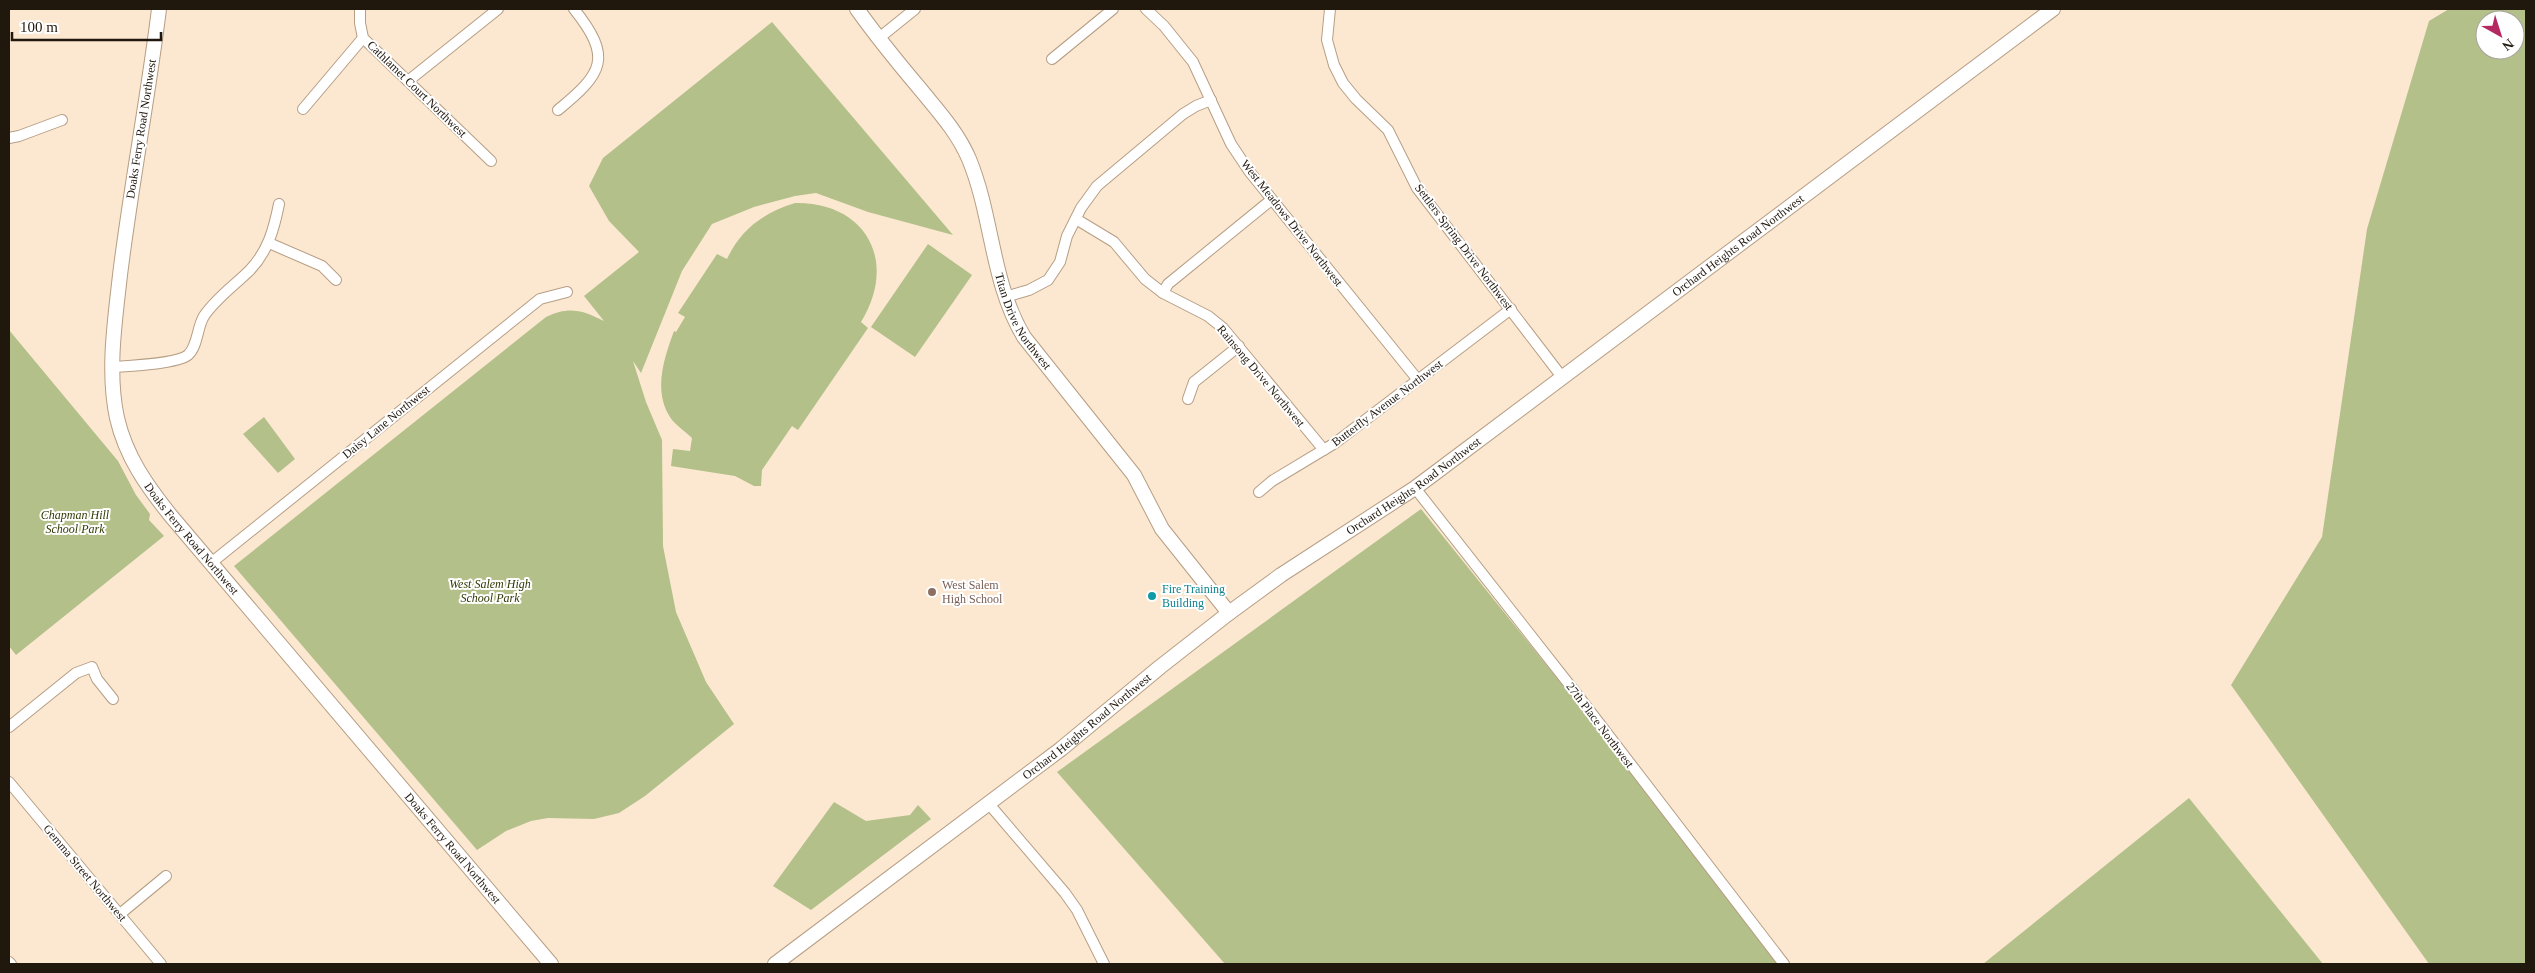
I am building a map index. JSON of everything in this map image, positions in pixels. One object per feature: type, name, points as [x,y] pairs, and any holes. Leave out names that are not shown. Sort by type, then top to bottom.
[{"type":"street","name":"Doaks Ferry Road Northwest","points":[[159,9],[127,215],[112,366],[118,419],[136,469],[147,486],[210,563],[551,964]]},
{"type":"street","name":"Cathlamet Court Northwest","points":[[360,9],[363,38],[491,161]]},
{"type":"street","points":[[408,81],[498,9]]},
{"type":"street","points":[[558,110],[589,82],[598,61],[598,47],[592,32],[574,9]]},
{"type":"street","name":"Titan Drive Northwest","points":[[857,9],[948,123],[962,146],[979,190],[1005,297],[1024,337],[1134,475],[1162,530],[1229,613]]},
{"type":"street","points":[[879,38],[915,9]]},
{"type":"street","points":[[1052,59],[1113,9]]},
{"type":"street","name":"West Meadows Drive Northwest","points":[[1146,9],[1181,46],[1202,79],[1231,144],[1271,200],[1418,380]]},
{"type":"street","name":"Settlers Spring Drive Northwest","points":[[1330,9],[1327,40],[1334,65],[1343,83],[1388,130],[1417,188],[1512,309],[1562,377]]},
{"type":"street","name":"Orchard Heights Road Northwest","points":[[775,964],[1090,726],[1160,667],[1229,613],[1305,559],[1372,518],[1415,488],[2053,9]]},
{"type":"street","points":[[303,109],[363,38]]},
{"type":"street","points":[[1005,297],[1029,290],[1048,280],[1060,262],[1067,236],[1097,186],[1183,114],[1211,100]]},
{"type":"street","points":[[9,138],[62,120]]},
{"type":"street","points":[[1163,293],[1168,284],[1271,200]]},
{"type":"street","points":[[112,366],[141,365],[179,359],[188,355],[193,348],[204,317],[228,290],[251,269],[269,243],[279,204]]},
{"type":"street","name":"Rainsong Drive Northwest","points":[[1076,219],[1114,242],[1145,279],[1163,293],[1208,316],[1239,346],[1324,450]]},
{"type":"street","points":[[269,243],[322,266],[336,280]]},
{"type":"street","name":"Daisy Lane Northwest","points":[[210,563],[540,299],[567,292]]},
{"type":"street","name":"Butterfly Avenue Northwest","points":[[1259,492],[1272,481],[1324,450],[1512,309]]},
{"type":"street","points":[[1188,399],[1194,382],[1239,346]]},
{"type":"street","name":"27th Place Northwest","points":[[1415,488],[1583,702],[1784,964]]},
{"type":"street","points":[[9,728],[76,673],[92,667],[97,679],[112,699]]},
{"type":"street","name":"Gemma Street Northwest","points":[[9,782],[160,964]]},
{"type":"street","points":[[989,804],[1065,893],[1104,964]]},
{"type":"street","points":[[120,914],[166,876]]},
{"type":"green space","points":[[2449,9],[2526,9],[2526,964],[2429,964],[2231,685],[2322,537],[2367,229],[2429,21]]},
{"type":"green space","name":"West Salem High School Park","points":[[772,22],[953,235],[868,212],[816,193],[795,196],[754,207],[712,224],[682,271],[641,373],[633,361],[646,402],[662,440],[663,546],[676,612],[706,682],[734,724],[645,796],[619,813],[594,819],[548,818],[531,821],[506,831],[477,850],[234,566],[546,317],[562,311],[575,311],[589,314],[604,321],[584,296],[639,252],[609,221],[589,186],[603,158]]},
{"type":"green space","points":[[795,203],[820,205],[841,213],[857,224],[869,240],[875,258],[876,278],[872,300],[861,322],[868,328],[798,430],[792,426],[762,470],[761,486],[754,486],[735,476],[671,466],[673,449],[690,451],[692,438],[672,420],[662,396],[662,374],[667,352],[674,331],[676,332],[685,317],[678,313],[717,254],[727,259],[739,239],[754,224],[763,217]]},
{"type":"green space","points":[[928,244],[972,275],[915,357],[871,327]]},
{"type":"green space","name":"Chapman Hill School Park","points":[[9,330],[118,461],[136,495],[150,514],[149,520],[164,536],[16,655],[9,646]]},
{"type":"green space","points":[[264,417],[295,459],[278,473],[243,434]]},
{"type":"green space","points":[[1421,509],[1787,964],[1225,964],[1057,772]]},
{"type":"green space","points":[[2189,798],[2323,964],[1983,964]]},
{"type":"green space","points":[[834,802],[866,821],[910,815],[918,805],[931,819],[811,910],[773,886]]},
{"type":"place","name":"West Salem High School","points":[[932,592]]},
{"type":"place","name":"Fire Training Building","points":[[1152,596]]}]
